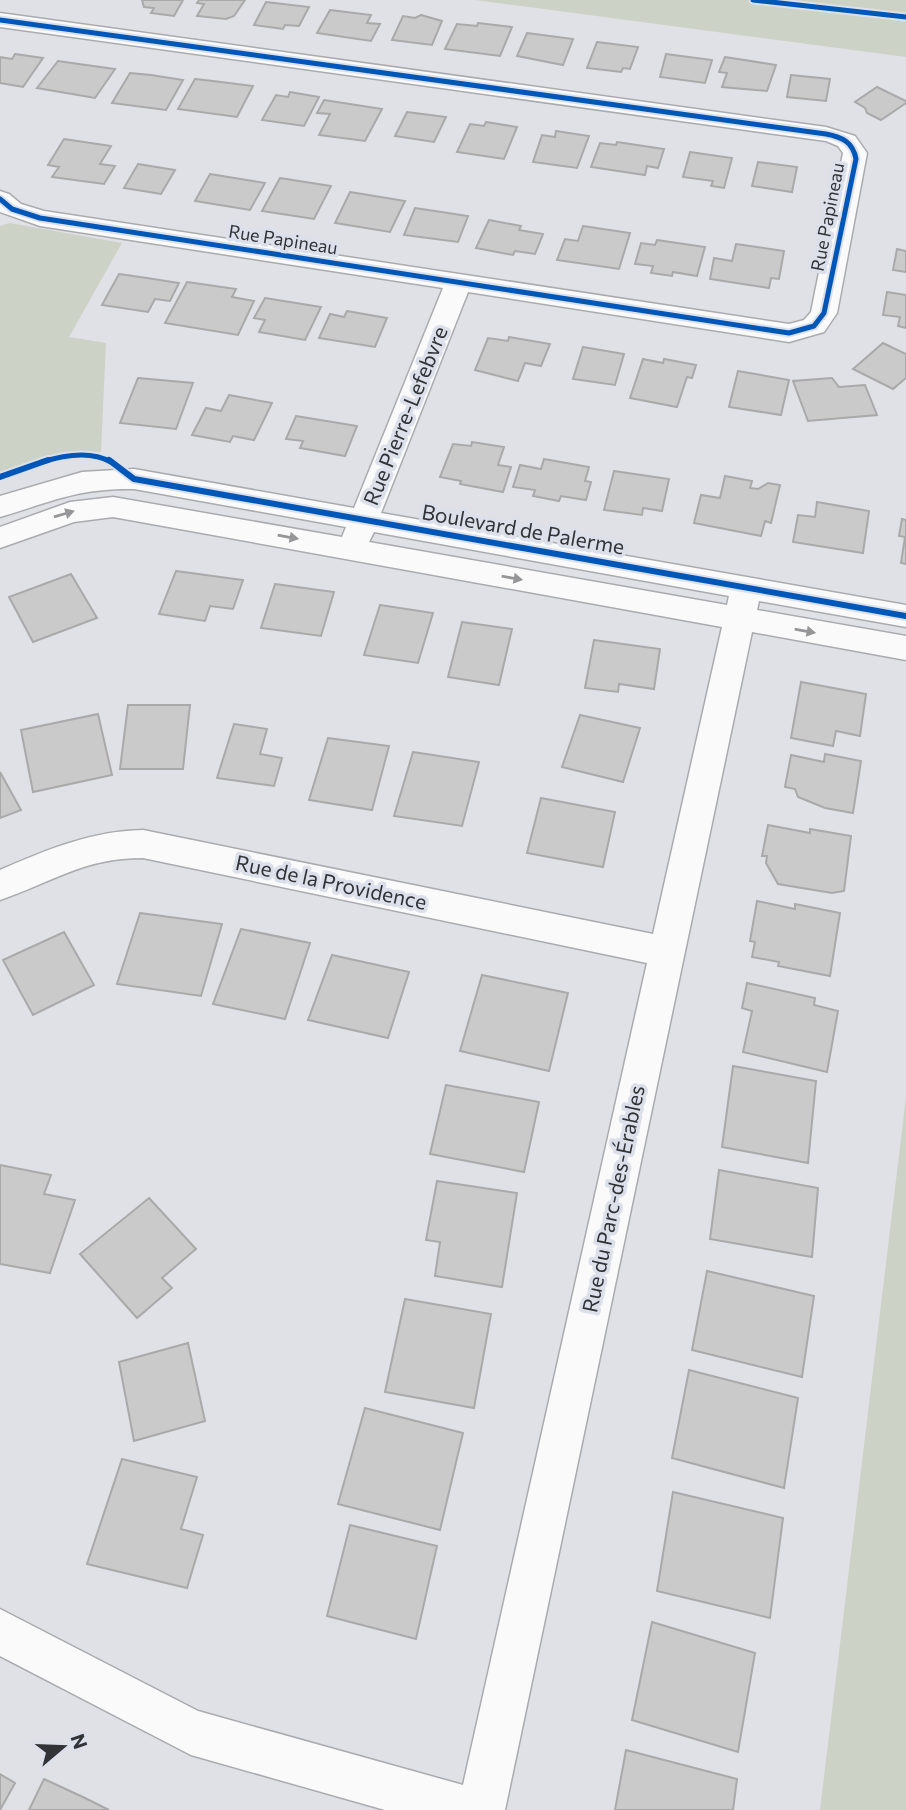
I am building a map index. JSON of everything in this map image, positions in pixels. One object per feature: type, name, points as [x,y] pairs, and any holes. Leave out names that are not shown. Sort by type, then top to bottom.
[{"type":"street","name":"Rue Papineau","points":[[0,20],[827,134],[847,141],[855,152],[824,313],[814,326],[803,331],[775,331],[40,218],[12,209],[0,199]]},
{"type":"street","name":"Rue Pierre-Lefebvre","points":[[353,549],[458,283]]},
{"type":"street","name":"Boulevard de Palerme","points":[[0,507],[58,485],[118,478],[364,520],[742,603],[906,649]]},
{"type":"street","name":"Boulevard de Palerme","points":[[0,538],[70,512],[113,507],[353,549],[742,603],[906,616]]},
{"type":"street","name":"Rue du Parc-des-Érables","points":[[481,1810],[742,603]]},
{"type":"street","name":"Rue de la Providence","points":[[0,886],[80,851],[109,844],[143,844],[667,952]]},
{"type":"street","points":[[0,1632],[191,1732],[469,1810]]},
{"type":"shaded area","points":[[475,0],[906,0],[906,57]]},
{"type":"shaded area","points":[[10,223],[122,243],[69,337],[106,343],[101,452],[49,456],[0,472],[0,226]]},
{"type":"shaded area","points":[[906,1097],[906,1810],[820,1810]]},
{"type":"building","points":[[142,0],[183,0],[174,16],[151,13],[154,8],[144,7]]},
{"type":"building","points":[[199,0],[245,0],[234,16],[226,19],[197,16],[204,4],[197,3]]},
{"type":"building","points":[[266,2],[309,7],[299,26],[285,25],[283,29],[254,25]]},
{"type":"building","points":[[330,10],[371,15],[367,23],[380,24],[371,41],[317,33]]},
{"type":"building","points":[[421,15],[442,21],[432,45],[392,40],[403,16],[415,18]]},
{"type":"building","points":[[478,23],[512,27],[500,56],[445,49],[457,24],[477,26]]},
{"type":"building","points":[[527,33],[573,39],[563,65],[517,56]]},
{"type":"building","points":[[597,42],[638,47],[630,69],[623,68],[621,72],[587,68]]},
{"type":"building","points":[[15,54],[43,58],[23,87],[0,83],[0,57],[12,59]]},
{"type":"building","points":[[666,54],[712,60],[705,83],[660,77]]},
{"type":"building","points":[[725,57],[776,65],[767,91],[722,87],[727,73],[719,72]]},
{"type":"building","points":[[58,61],[115,69],[95,98],[37,88]]},
{"type":"building","points":[[130,73],[183,80],[166,110],[112,103]]},
{"type":"building","points":[[791,75],[830,79],[826,101],[787,97]]},
{"type":"building","points":[[195,79],[253,86],[237,117],[178,109]]},
{"type":"building","points":[[877,87],[906,101],[881,120],[867,113],[865,108],[855,102]]},
{"type":"building","points":[[290,92],[319,97],[304,126],[262,120],[276,95],[288,97]]},
{"type":"building","points":[[324,100],[382,109],[365,141],[319,135],[330,114],[317,113]]},
{"type":"building","points":[[407,112],[446,117],[434,142],[395,136]]},
{"type":"building","points":[[486,122],[517,127],[504,159],[457,152],[470,124],[484,126]]},
{"type":"building","points":[[556,131],[589,136],[577,168],[533,162],[542,135],[555,137]]},
{"type":"building","points":[[64,139],[111,146],[100,164],[115,166],[104,184],[52,177],[59,167],[48,165]]},
{"type":"building","points":[[617,142],[664,149],[658,168],[647,166],[645,175],[591,167],[600,143],[616,145]]},
{"type":"building","points":[[690,152],[732,158],[724,188],[711,186],[713,181],[683,177]]},
{"type":"building","points":[[758,162],[797,167],[792,192],[752,186]]},
{"type":"building","points":[[138,164],[175,170],[161,194],[124,188]]},
{"type":"building","points":[[210,174],[265,183],[250,210],[195,201]]},
{"type":"building","points":[[280,178],[331,186],[314,219],[262,211]]},
{"type":"building","points":[[350,192],[405,201],[390,232],[335,223]]},
{"type":"building","points":[[415,208],[468,216],[458,242],[404,235]]},
{"type":"building","points":[[489,220],[521,226],[519,230],[543,234],[535,254],[515,251],[513,255],[476,248]]},
{"type":"building","points":[[583,226],[630,233],[619,269],[557,260],[565,239],[578,241]]},
{"type":"building","points":[[657,240],[705,247],[697,276],[673,272],[672,276],[651,273],[653,266],[635,264],[641,243],[655,245]]},
{"type":"building","points":[[736,244],[784,251],[779,279],[771,278],[769,288],[710,279],[714,258],[732,261]]},
{"type":"building","points":[[897,249],[906,251],[906,272],[893,270]]},
{"type":"building","points":[[119,274],[179,283],[170,301],[155,299],[148,312],[102,305]]},
{"type":"building","points":[[187,282],[236,289],[232,297],[254,301],[238,335],[165,323]]},
{"type":"building","points":[[887,292],[906,295],[906,328],[898,326],[900,317],[883,315]]},
{"type":"building","points":[[265,298],[321,307],[305,340],[259,332],[265,320],[254,318]]},
{"type":"building","points":[[347,311],[387,318],[375,347],[319,338],[330,314],[344,317]]},
{"type":"building","points":[[509,337],[550,344],[541,366],[525,363],[518,381],[475,370],[488,338],[508,341]]},
{"type":"building","points":[[883,343],[906,354],[906,378],[893,389],[853,369]]},
{"type":"building","points":[[583,347],[624,354],[615,385],[573,379]]},
{"type":"building","points":[[643,359],[663,363],[664,359],[696,365],[692,378],[687,377],[677,407],[630,398]]},
{"type":"building","points":[[738,371],[789,380],[781,415],[729,407]]},
{"type":"building","points":[[138,378],[193,383],[176,429],[120,423]]},
{"type":"building","points":[[832,378],[839,387],[865,385],[877,415],[808,421],[793,381]]},
{"type":"building","points":[[229,395],[272,403],[254,440],[233,436],[230,442],[192,435],[206,408],[221,411]]},
{"type":"building","points":[[296,416],[357,426],[345,456],[300,448],[303,441],[286,439]]},
{"type":"building","points":[[472,442],[504,447],[498,465],[511,467],[503,492],[460,484],[461,481],[440,477],[453,444],[471,446]]},
{"type":"building","points":[[544,459],[589,467],[585,481],[591,482],[586,500],[561,496],[559,501],[533,496],[535,490],[513,487],[520,465],[541,469]]},
{"type":"building","points":[[614,471],[669,479],[662,511],[643,508],[642,515],[604,510]]},
{"type":"building","points":[[725,476],[752,481],[750,488],[758,489],[768,483],[780,485],[771,523],[765,521],[761,536],[694,523],[701,495],[720,498]]},
{"type":"building","points":[[817,502],[869,511],[863,553],[793,542],[798,515],[815,517]]},
{"type":"building","points":[[902,519],[906,520],[906,564],[901,563],[905,537],[899,536]]},
{"type":"building","points":[[176,571],[243,580],[233,609],[210,606],[205,621],[159,614]]},
{"type":"building","points":[[71,574],[97,618],[33,642],[9,597]]},
{"type":"building","points":[[275,584],[334,592],[321,636],[261,628]]},
{"type":"building","points":[[380,605],[433,613],[418,663],[364,655]]},
{"type":"building","points":[[462,622],[512,629],[499,685],[448,677]]},
{"type":"building","points":[[594,640],[660,649],[654,689],[619,684],[618,692],[585,688]]},
{"type":"building","points":[[801,682],[866,694],[860,736],[836,731],[833,746],[791,738]]},
{"type":"building","points":[[128,705],[190,705],[183,769],[120,769]]},
{"type":"building","points":[[98,714],[112,775],[33,792],[21,730]]},
{"type":"building","points":[[580,715],[640,728],[623,782],[562,767]]},
{"type":"building","points":[[234,724],[267,729],[260,754],[282,758],[274,786],[217,778]]},
{"type":"building","points":[[328,738],[389,746],[372,810],[309,800]]},
{"type":"building","points":[[413,752],[479,762],[462,826],[394,816]]},
{"type":"building","points":[[825,754],[861,761],[853,813],[825,808],[798,797],[795,789],[785,787],[791,755],[824,762]]},
{"type":"building","points":[[0,772],[21,810],[0,818]]},
{"type":"building","points":[[541,798],[615,812],[603,867],[527,853]]},
{"type":"building","points":[[768,825],[810,833],[810,829],[851,836],[844,891],[832,893],[778,884],[766,863],[767,856],[762,856]]},
{"type":"building","points":[[757,901],[795,909],[795,904],[840,913],[830,976],[778,966],[779,962],[752,957],[755,942],[750,941]]},
{"type":"building","points":[[140,913],[222,924],[201,996],[117,984]]},
{"type":"building","points":[[241,929],[310,943],[285,1019],[213,1004]]},
{"type":"building","points":[[64,932],[94,985],[33,1015],[3,960]]},
{"type":"building","points":[[332,955],[409,972],[388,1038],[308,1020]]},
{"type":"building","points":[[482,975],[568,993],[549,1071],[460,1051]]},
{"type":"building","points":[[747,983],[815,998],[814,1005],[838,1011],[827,1072],[743,1052],[752,1011],[742,1008]]},
{"type":"building","points":[[733,1066],[816,1081],[808,1163],[722,1147]]},
{"type":"building","points":[[446,1085],[539,1102],[524,1172],[430,1154]]},
{"type":"building","points":[[0,1165],[51,1175],[44,1194],[75,1200],[50,1273],[0,1264]]},
{"type":"building","points":[[719,1170],[818,1188],[812,1257],[710,1239]]},
{"type":"building","points":[[437,1181],[517,1193],[502,1287],[435,1276],[440,1242],[426,1240]]},
{"type":"building","points":[[149,1198],[196,1249],[162,1278],[172,1288],[137,1318],[80,1254]]},
{"type":"building","points":[[707,1271],[814,1296],[802,1377],[692,1350]]},
{"type":"building","points":[[405,1299],[491,1314],[474,1408],[385,1392]]},
{"type":"building","points":[[188,1343],[205,1421],[134,1441],[119,1362]]},
{"type":"building","points":[[689,1370],[798,1398],[784,1488],[672,1458]]},
{"type":"building","points":[[365,1408],[463,1433],[440,1530],[338,1504]]},
{"type":"building","points":[[122,1459],[197,1477],[181,1529],[203,1535],[187,1588],[87,1564]]},
{"type":"building","points":[[673,1492],[783,1518],[770,1618],[657,1591]]},
{"type":"building","points":[[350,1525],[437,1546],[416,1639],[327,1616]]},
{"type":"building","points":[[652,1622],[755,1653],[738,1752],[632,1720]]},
{"type":"building","points":[[626,1750],[737,1779],[733,1810],[615,1810]]},
{"type":"building","points":[[0,1774],[15,1783],[0,1810]]},
{"type":"building","points":[[44,1779],[85,1798],[109,1810],[29,1810]]},
{"type":"cycle path","points":[[753,0],[906,17]]},
{"type":"cycle path","points":[[0,20],[826,134],[847,141],[853,148],[856,159],[824,313],[814,326],[789,333],[40,218],[12,209],[0,199]]},
{"type":"cycle path","points":[[0,477],[52,459],[81,454],[94,455],[107,459],[134,479],[906,616]]}]
